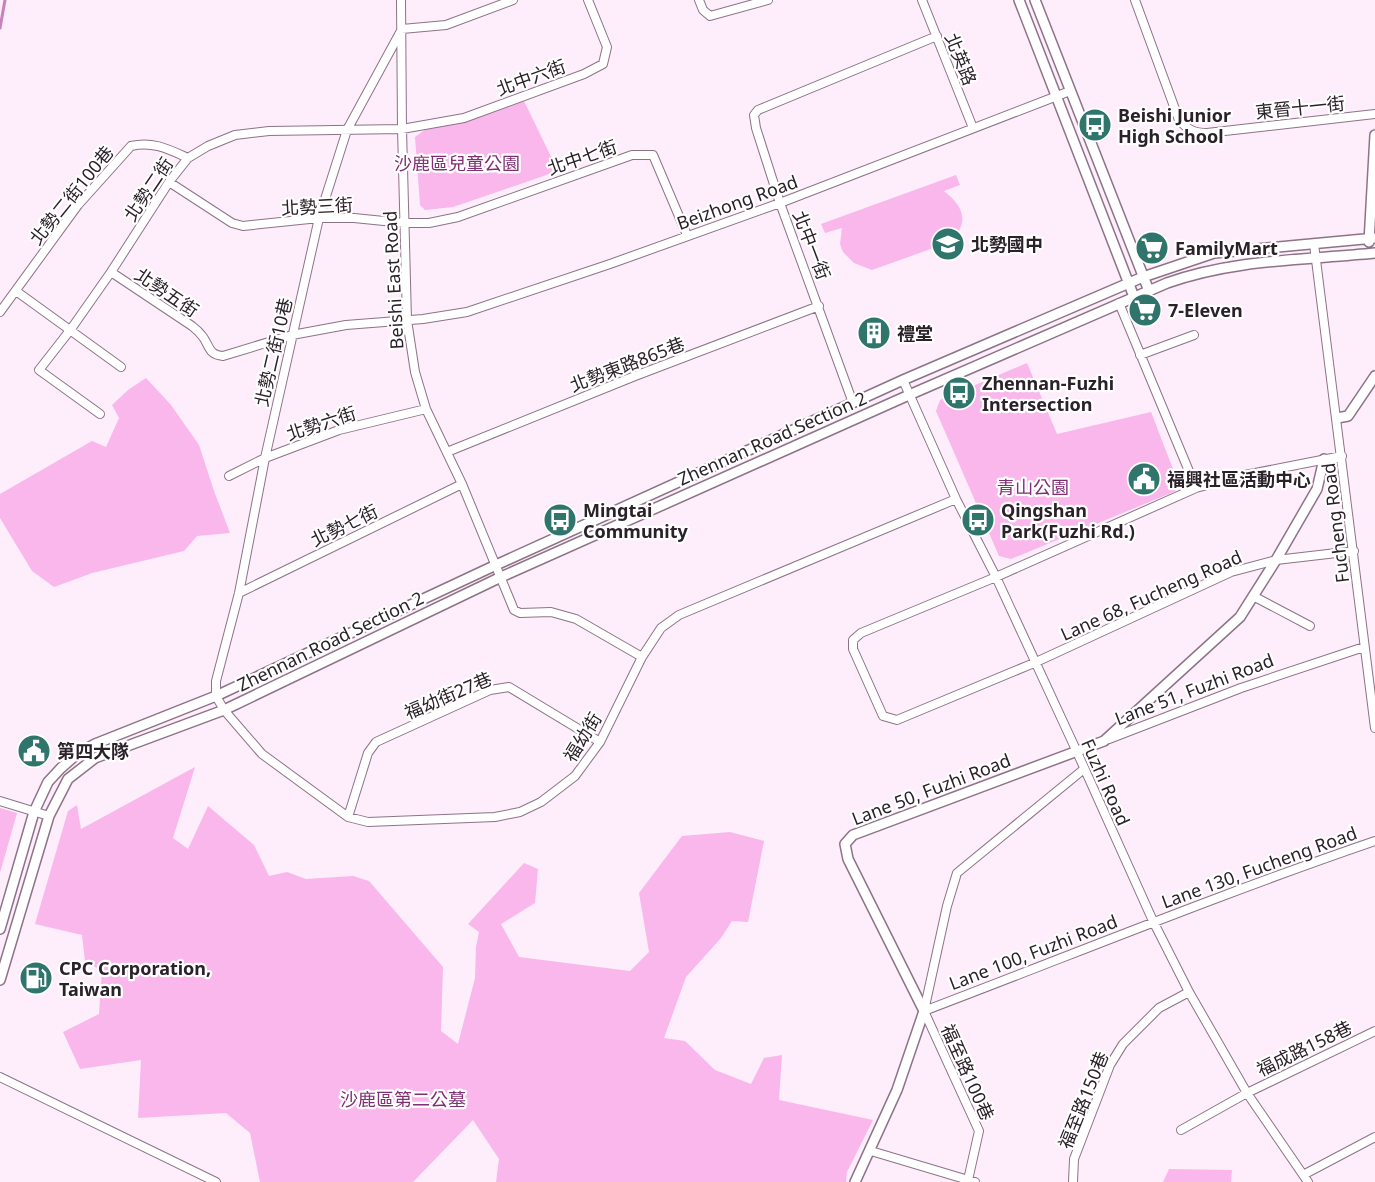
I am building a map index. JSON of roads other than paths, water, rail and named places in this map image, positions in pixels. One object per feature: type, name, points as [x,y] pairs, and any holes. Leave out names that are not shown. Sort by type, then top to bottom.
[{"type":"street","name":"Beishi East Road","points":[[401,0],[407,320],[415,372],[426,409],[462,484],[514,610],[520,613],[551,612],[576,619],[642,657]]},
{"type":"street","points":[[402,29],[446,25],[513,0]]},
{"type":"street","name":"北中六街","points":[[402,129],[464,118],[584,74],[603,64],[607,47],[588,0]]},
{"type":"street","points":[[699,0],[703,10],[710,16],[768,0]]},
{"type":"street","name":"北英路","points":[[922,0],[973,128]]},
{"type":"street","points":[[1018,0],[1134,297]]},
{"type":"street","points":[[1035,0],[1149,291]]},
{"type":"street","name":"東晉十一街","points":[[1136,0],[1179,120],[1186,128],[1207,133],[1375,114]]},
{"type":"street","name":"北勢二街10巷","points":[[216,696],[216,681],[239,593],[291,335],[319,218],[348,130],[402,29]]},
{"type":"street","name":"北中一街","points":[[853,403],[780,203],[754,115],[758,110],[937,36]]},
{"type":"street","name":"Beizhong Road","points":[[407,320],[467,312],[610,264],[780,203],[1070,91]]},
{"type":"street","name":"北勢二街","points":[[100,414],[39,370],[71,329],[169,182],[188,158],[235,135],[268,131],[402,129]]},
{"type":"street","points":[[1372,253],[1375,135]]},
{"type":"street","name":"北勢二街100巷","points":[[0,312],[78,205],[131,146],[143,143],[155,144],[188,158]]},
{"type":"street","name":"北中七街","points":[[404,223],[458,217],[632,155],[653,155],[687,235]]},
{"type":"street","name":"北勢三街","points":[[169,182],[232,223],[243,226],[319,218],[354,218],[404,223]]},
{"type":"street","name":"Zhennan Road Section 2","points":[[0,929],[34,812],[48,782],[77,754],[95,744],[216,696],[496,565],[903,380],[1143,277],[1214,254],[1372,238]]},
{"type":"street","name":"Fucheng Road","points":[[1314,244],[1375,728]]},
{"type":"street","name":"Zhennan Road Section 2","points":[[0,980],[49,816],[68,779],[95,758],[224,710],[501,577],[1149,291],[1206,270],[1242,264],[1372,253]]},
{"type":"street","name":"北勢五街","points":[[111,272],[192,326],[203,337],[210,352],[216,356],[223,356],[291,335],[346,325],[407,320]]},
{"type":"street","points":[[16,291],[121,367]]},
{"type":"street","points":[[1119,303],[1196,488]]},
{"type":"street","name":"北勢東路865巷","points":[[447,452],[635,376],[819,306]]},
{"type":"street","points":[[1140,355],[1194,335]]},
{"type":"street","points":[[1337,418],[1348,416],[1375,376]]},
{"type":"street","name":"Fuzhi Road","points":[[903,380],[956,499],[996,578],[1077,752],[1153,921],[1189,992],[1247,1093],[1306,1179]]},
{"type":"street","name":"北勢六街","points":[[229,476],[265,458],[339,430],[426,409]]},
{"type":"street","points":[[996,578],[1196,488],[1245,475],[1342,456]]},
{"type":"street","name":"Lane 51, Fuzhi Road","points":[[1104,741],[1240,617],[1317,489],[1324,459]]},
{"type":"street","name":"北勢七街","points":[[239,593],[462,484]]},
{"type":"street","name":"福幼街","points":[[216,696],[224,710],[262,754],[348,817],[368,822],[495,817],[520,812],[541,802],[575,776],[600,742],[642,657],[662,628],[679,615],[956,499]]},
{"type":"street","name":"Lane 68, Fucheng Road","points":[[996,578],[861,633],[853,640],[853,649],[884,716],[897,720],[1034,663],[1231,572],[1276,560],[1354,551]]},
{"type":"street","points":[[1253,596],[1310,626]]},
{"type":"street","name":"Lane 51, Fuzhi Road","points":[[1104,741],[1241,688],[1364,647]]},
{"type":"street","name":"福幼街27巷","points":[[348,817],[368,753],[376,742],[490,690],[509,687],[600,742]]},
{"type":"street","name":"Lane 50, Fuzhi Road","points":[[924,1011],[848,859],[845,844],[853,835],[1104,741]]},
{"type":"street","points":[[855,1182],[897,1090],[924,1011],[947,906],[957,873],[1084,769]]},
{"type":"street","points":[[0,801],[49,816]]},
{"type":"street","name":"Lane 130, Fucheng Road","points":[[1153,921],[1375,841]]},
{"type":"street","name":"Lane 100, Fuzhi Road","points":[[924,1011],[1055,962],[1153,921]]},
{"type":"street","name":"福至路150巷","points":[[1073,1182],[1074,1160],[1110,1065],[1123,1044],[1159,1008],[1189,992]]},
{"type":"street","name":"福至路100巷","points":[[871,1150],[971,1181],[979,1131],[924,1011]]},
{"type":"street","name":"福成路158巷","points":[[1181,1130],[1247,1093],[1375,1031]]},
{"type":"street","points":[[0,1077],[216,1182]]},
{"type":"street","points":[[1306,1179],[1375,1137]]},
{"type":"waterway","points":[[0,28],[5,0]]},
{"type":"place","name":"Beishi Junior High School","points":[[1095,125]]},
{"type":"place","name":"北勢國中","points":[[948,244]]},
{"type":"place","name":"FamilyMart","points":[[1152,248]]},
{"type":"place","name":"7-Eleven","points":[[1145,310]]},
{"type":"place","name":"禮堂","points":[[874,333]]},
{"type":"place","name":"Zhennan-Fuzhi Intersection","points":[[959,393]]},
{"type":"place","name":"福興社區活動中心","points":[[1144,479]]},
{"type":"place","name":"Mingtai Community","points":[[560,520]]},
{"type":"place","name":"Qingshan Park(Fuzhi Rd.)","points":[[978,520]]},
{"type":"place","name":"第四大隊","points":[[34,751]]},
{"type":"place","name":"CPC Corporation, Taiwan","points":[[36,978]]},
{"type":"park label","name":"沙鹿區兒童公園","points":[[457,163]]},
{"type":"park label","name":"青山公園","points":[[1033,487]]},
{"type":"park label","name":"沙鹿區第二公墓","points":[[403,1099]]}]
